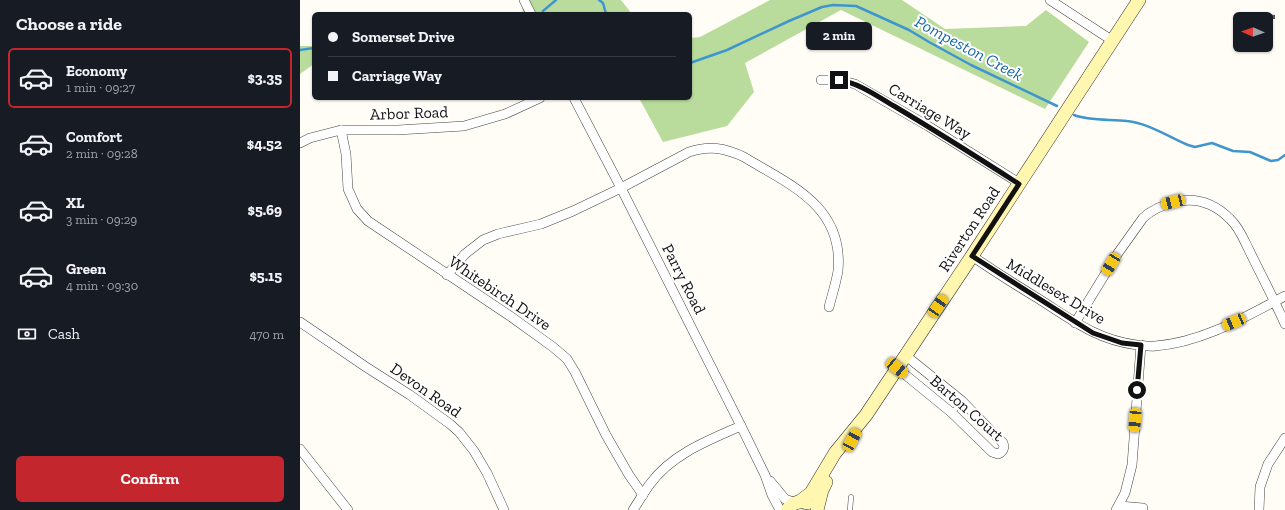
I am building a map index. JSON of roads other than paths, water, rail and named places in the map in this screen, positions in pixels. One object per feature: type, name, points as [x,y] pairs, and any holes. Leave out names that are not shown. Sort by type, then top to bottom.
[{"type":"main road","name":"Riverton Road","points":[[817,510],[822,490],[866,415],[1139,0]]},
{"type":"main road","name":"Riverton Road","points":[[794,505],[811,493],[835,453],[866,415]]},
{"type":"main road","points":[[794,505],[806,502],[817,510]]},
{"type":"street","points":[[524,0],[530,12]]},
{"type":"street","points":[[1050,0],[1113,41]]},
{"type":"street","name":"Carriage Way","points":[[821,80],[839,80],[855,84],[928,126],[1019,184]]},
{"type":"street","name":"Arbor Road","points":[[300,143],[310,138],[341,130],[398,130],[464,126],[505,114],[536,100]]},
{"type":"street","name":"Parry Road","points":[[575,100],[741,426],[765,475],[772,496],[780,510]]},
{"type":"street","name":"Whitebirch Drive","points":[[341,130],[346,154],[348,189],[357,208],[368,222],[510,316],[554,347],[567,359],[606,435],[629,475],[643,495]]},
{"type":"street","points":[[447,275],[465,254],[483,240],[498,234],[541,224],[573,211],[621,188],[689,152],[697,149],[716,148],[734,152],[744,157],[811,199],[818,207],[831,226],[838,248],[836,281],[829,306]]},
{"type":"street","points":[[1076,323],[1118,252],[1143,218],[1163,205],[1184,200],[1198,200],[1212,205],[1231,219],[1285,324]]},
{"type":"street","name":"Middlesex Drive","points":[[972,256],[1093,333],[1122,343],[1153,346],[1172,344],[1198,337],[1234,322],[1285,296]]},
{"type":"street","name":"Devon Road","points":[[300,322],[410,395],[459,432],[474,451],[487,473],[504,510]]},
{"type":"street","points":[[1141,345],[1132,465],[1125,493],[1117,508],[1143,508]]},
{"type":"street","name":"Barton Court","points":[[897,368],[952,413],[992,452],[998,454],[1003,450],[1003,443],[962,401],[905,355]]},
{"type":"street","points":[[633,510],[651,483],[669,464],[692,449],[741,426]]},
{"type":"street","points":[[1259,510],[1260,487],[1268,464],[1285,438]]},
{"type":"street","points":[[300,449],[348,510]]},
{"type":"street","name":"Parry Road","points":[[765,475],[785,499],[794,505]]},
{"type":"lane","points":[[952,413],[962,401]]},
{"type":"lane","points":[[850,510],[851,496]]},
{"type":"waterway","name":"Pompeston Creek","points":[[543,11],[556,0]]},
{"type":"waterway","name":"Pompeston Creek","points":[[599,0],[603,3],[605,12]]},
{"type":"waterway","name":"Pompeston Creek","points":[[692,62],[727,50],[822,7],[833,5],[856,6],[909,30],[971,65],[1057,106]]},
{"type":"waterway","name":"Pompeston Creek","points":[[300,50],[312,48]]},
{"type":"waterway","name":"Pompeston Creek","points":[[1074,115],[1093,119],[1121,120],[1143,124],[1195,147],[1212,143],[1233,151],[1250,152],[1271,161],[1278,160],[1285,155]]}]
